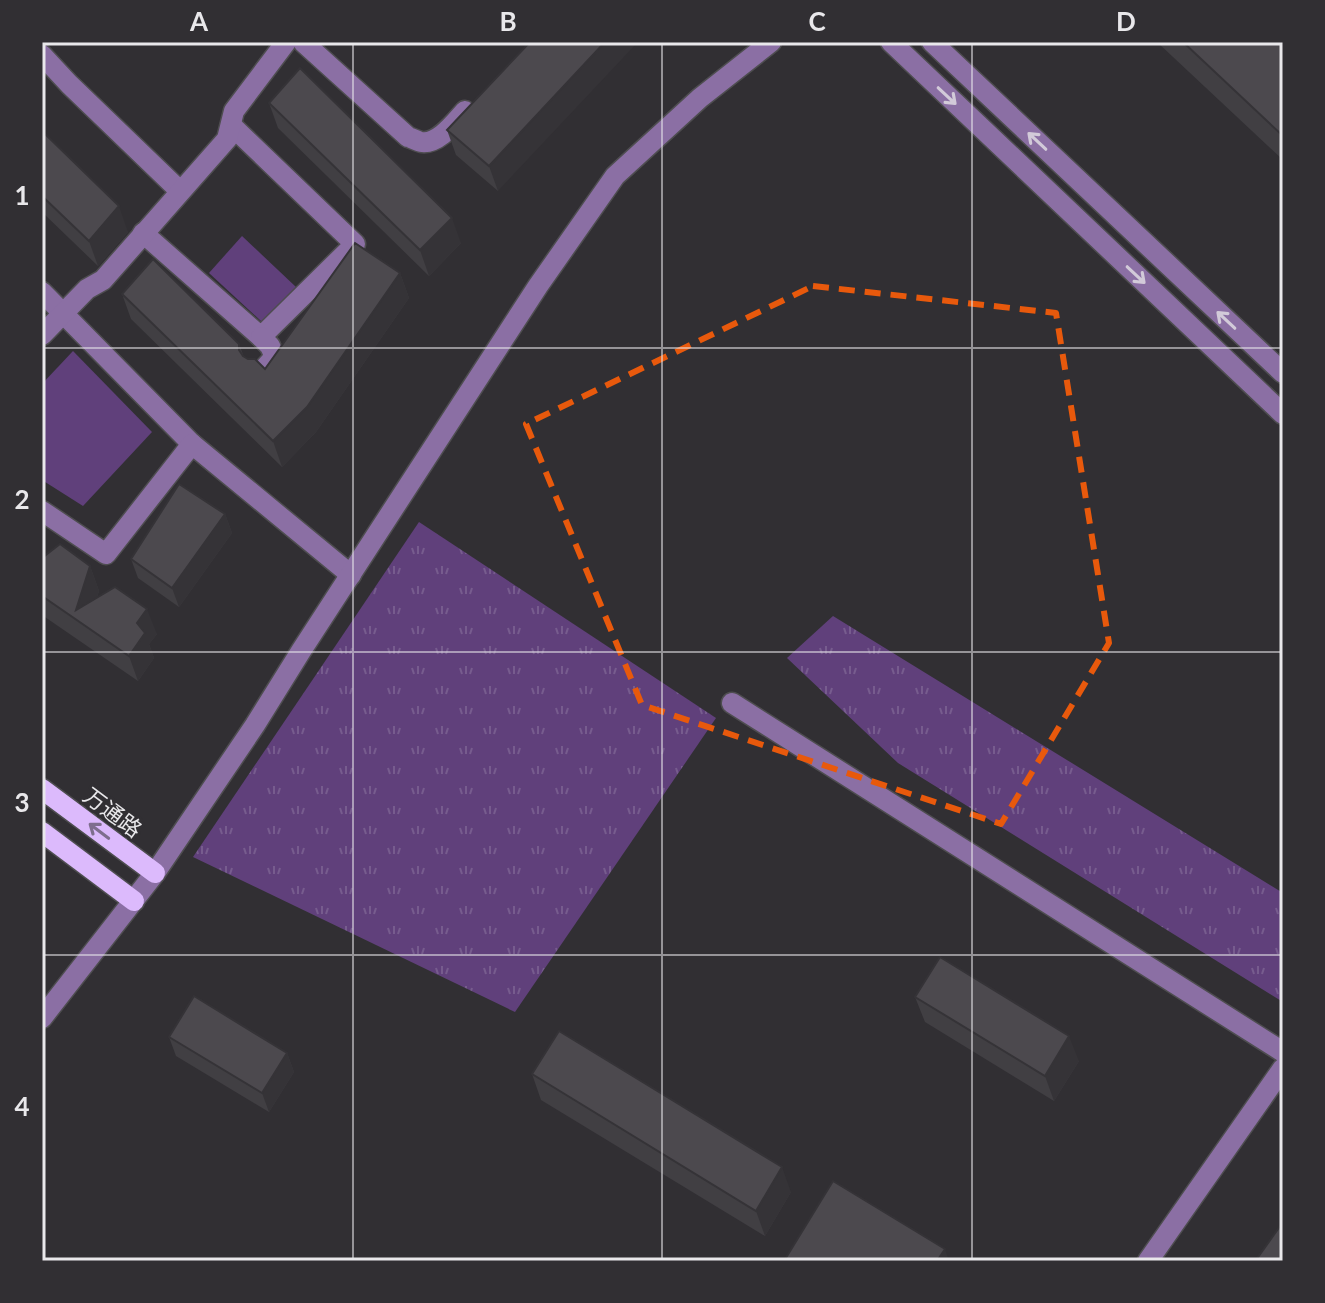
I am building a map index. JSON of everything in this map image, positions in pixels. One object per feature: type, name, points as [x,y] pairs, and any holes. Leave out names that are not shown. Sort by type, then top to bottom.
[{"type":"main road","name":"万通路","points":[[42,789],[155,873]]},
{"type":"main road","points":[[42,832],[134,901]]},
{"type":"street","points":[[42,335],[87,289],[103,280],[227,139],[234,111],[286,42]]},
{"type":"street","points":[[304,42],[408,137],[421,142],[432,142],[452,126],[481,94]]},
{"type":"street","points":[[42,1018],[155,873],[255,725],[538,286],[615,176],[700,98],[771,42]]},
{"type":"street","points":[[891,42],[1283,414]]},
{"type":"street","points":[[932,42],[1283,373]]},
{"type":"street","points":[[42,55],[180,191]]},
{"type":"street","points":[[231,125],[355,244],[261,337]]},
{"type":"street","points":[[143,233],[270,346],[274,355],[261,372]]},
{"type":"street","points":[[42,292],[192,444],[351,575]]},
{"type":"street","points":[[42,511],[106,554],[192,444]]},
{"type":"street","points":[[732,703],[1283,1052]]},
{"type":"street","points":[[1148,1261],[1283,1068]]},
{"type":"highlighted area","points":[[813,286],[1056,313],[1109,643],[1001,824],[642,705],[526,424]]},
{"type":"green space","points":[[242,236],[296,287],[262,322],[209,273]]},
{"type":"green space","points":[[73,351],[152,432],[83,506],[42,480],[42,384]]},
{"type":"green space","points":[[419,522],[716,718],[515,1012],[193,857]]},
{"type":"green space","points":[[833,616],[1283,893],[1283,1002],[898,763],[787,658]]},
{"type":"building","points":[[530,42],[605,42],[489,166],[447,130]]},
{"type":"building","points":[[1183,42],[1283,42],[1283,136]]},
{"type":"building","points":[[300,68],[452,218],[420,250],[269,103]]},
{"type":"building","points":[[42,131],[119,206],[89,241],[42,196]]},
{"type":"building","points":[[355,243],[400,273],[307,407],[273,441],[122,294],[153,259],[239,344],[243,356],[255,359],[265,369]]},
{"type":"building","points":[[179,484],[225,514],[172,588],[131,559]]},
{"type":"building","points":[[60,544],[90,566],[76,610],[115,587],[147,609],[137,623],[145,633],[129,656],[42,596],[42,558]]},
{"type":"building","points":[[940,957],[1069,1036],[1045,1076],[915,997]]},
{"type":"building","points":[[194,996],[287,1053],[262,1093],[169,1037]]},
{"type":"building","points":[[559,1031],[782,1167],[756,1211],[532,1074]]},
{"type":"building","points":[[833,1181],[945,1249],[937,1261],[784,1261]]},
{"type":"building","points":[[1283,1222],[1283,1261],[1257,1261],[1256,1260]]}]
